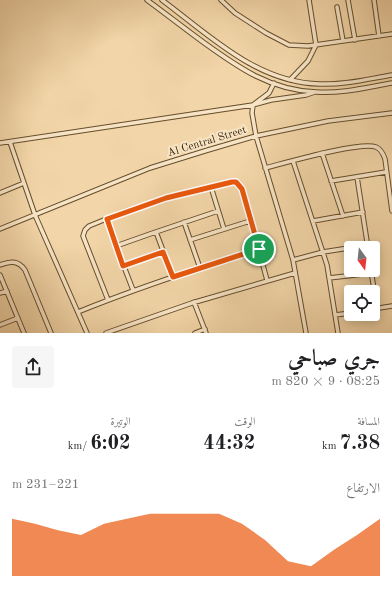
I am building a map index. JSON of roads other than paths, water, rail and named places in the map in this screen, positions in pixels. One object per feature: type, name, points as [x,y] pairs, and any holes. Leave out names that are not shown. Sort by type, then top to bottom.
[{"type":"street","points":[[147,0],[237,66],[264,80],[292,89],[315,92],[332,92],[392,83]]},
{"type":"street","points":[[162,0],[221,45],[252,65],[273,75],[307,83],[332,84],[392,76]]},
{"type":"street","points":[[221,0],[235,13],[289,45],[316,45],[392,34]]},
{"type":"street","points":[[290,80],[308,61],[316,45],[309,0]]},
{"type":"street","points":[[348,0],[355,40]]},
{"type":"street","points":[[374,0],[379,36]]},
{"type":"street","points":[[337,7],[343,41]]},
{"type":"street","points":[[168,15],[173,14],[173,8]]},
{"type":"street","points":[[179,24],[179,18],[186,18]]},
{"type":"street","points":[[382,77],[379,81],[382,85]]},
{"type":"street","points":[[366,79],[370,81],[370,84],[366,87]]},
{"type":"street","points":[[274,83],[269,94],[253,105],[252,113],[256,136],[293,260],[306,333]]},
{"type":"street","points":[[0,143],[253,105],[315,92]]},
{"type":"street","name":"Al Central Street","points":[[0,229],[150,168],[256,136],[328,121],[392,113]]},
{"type":"street","points":[[10,142],[35,215],[88,333]]},
{"type":"street","points":[[265,168],[322,153],[356,147],[370,146],[377,148],[383,152],[392,211]]},
{"type":"street","points":[[322,153],[342,216]]},
{"type":"street","points":[[293,161],[323,252],[338,333]]},
{"type":"street","points":[[331,181],[386,172]]},
{"type":"street","points":[[358,177],[367,241]]},
{"type":"street","points":[[108,300],[83,236],[85,230],[89,226],[166,198],[232,182],[239,185],[242,189],[267,280]]},
{"type":"street","points":[[0,193],[24,183]]},
{"type":"street","points":[[211,187],[224,229]]},
{"type":"street","points":[[116,246],[184,222],[218,212]]},
{"type":"street","points":[[313,221],[363,212]]},
{"type":"street","points":[[107,219],[133,290]]},
{"type":"street","points":[[190,240],[250,221]]},
{"type":"street","points":[[184,222],[200,268]]},
{"type":"street","points":[[156,232],[173,277]]},
{"type":"street","points":[[78,312],[133,290],[259,249]]},
{"type":"street","points":[[293,260],[323,252],[344,250]]},
{"type":"street","points":[[123,266],[163,252]]},
{"type":"street","points":[[0,265],[10,261],[16,262],[25,270],[51,333]]},
{"type":"street","points":[[106,333],[194,302],[295,273]]},
{"type":"street","points":[[0,275],[24,333]]},
{"type":"street","points":[[329,278],[344,276]]},
{"type":"street","points":[[0,293],[6,291]]},
{"type":"street","points":[[194,302],[206,331],[195,333]]},
{"type":"street","points":[[380,308],[392,306]]},
{"type":"street","points":[[335,315],[344,314]]},
{"type":"street","points":[[0,325],[18,318]]}]
